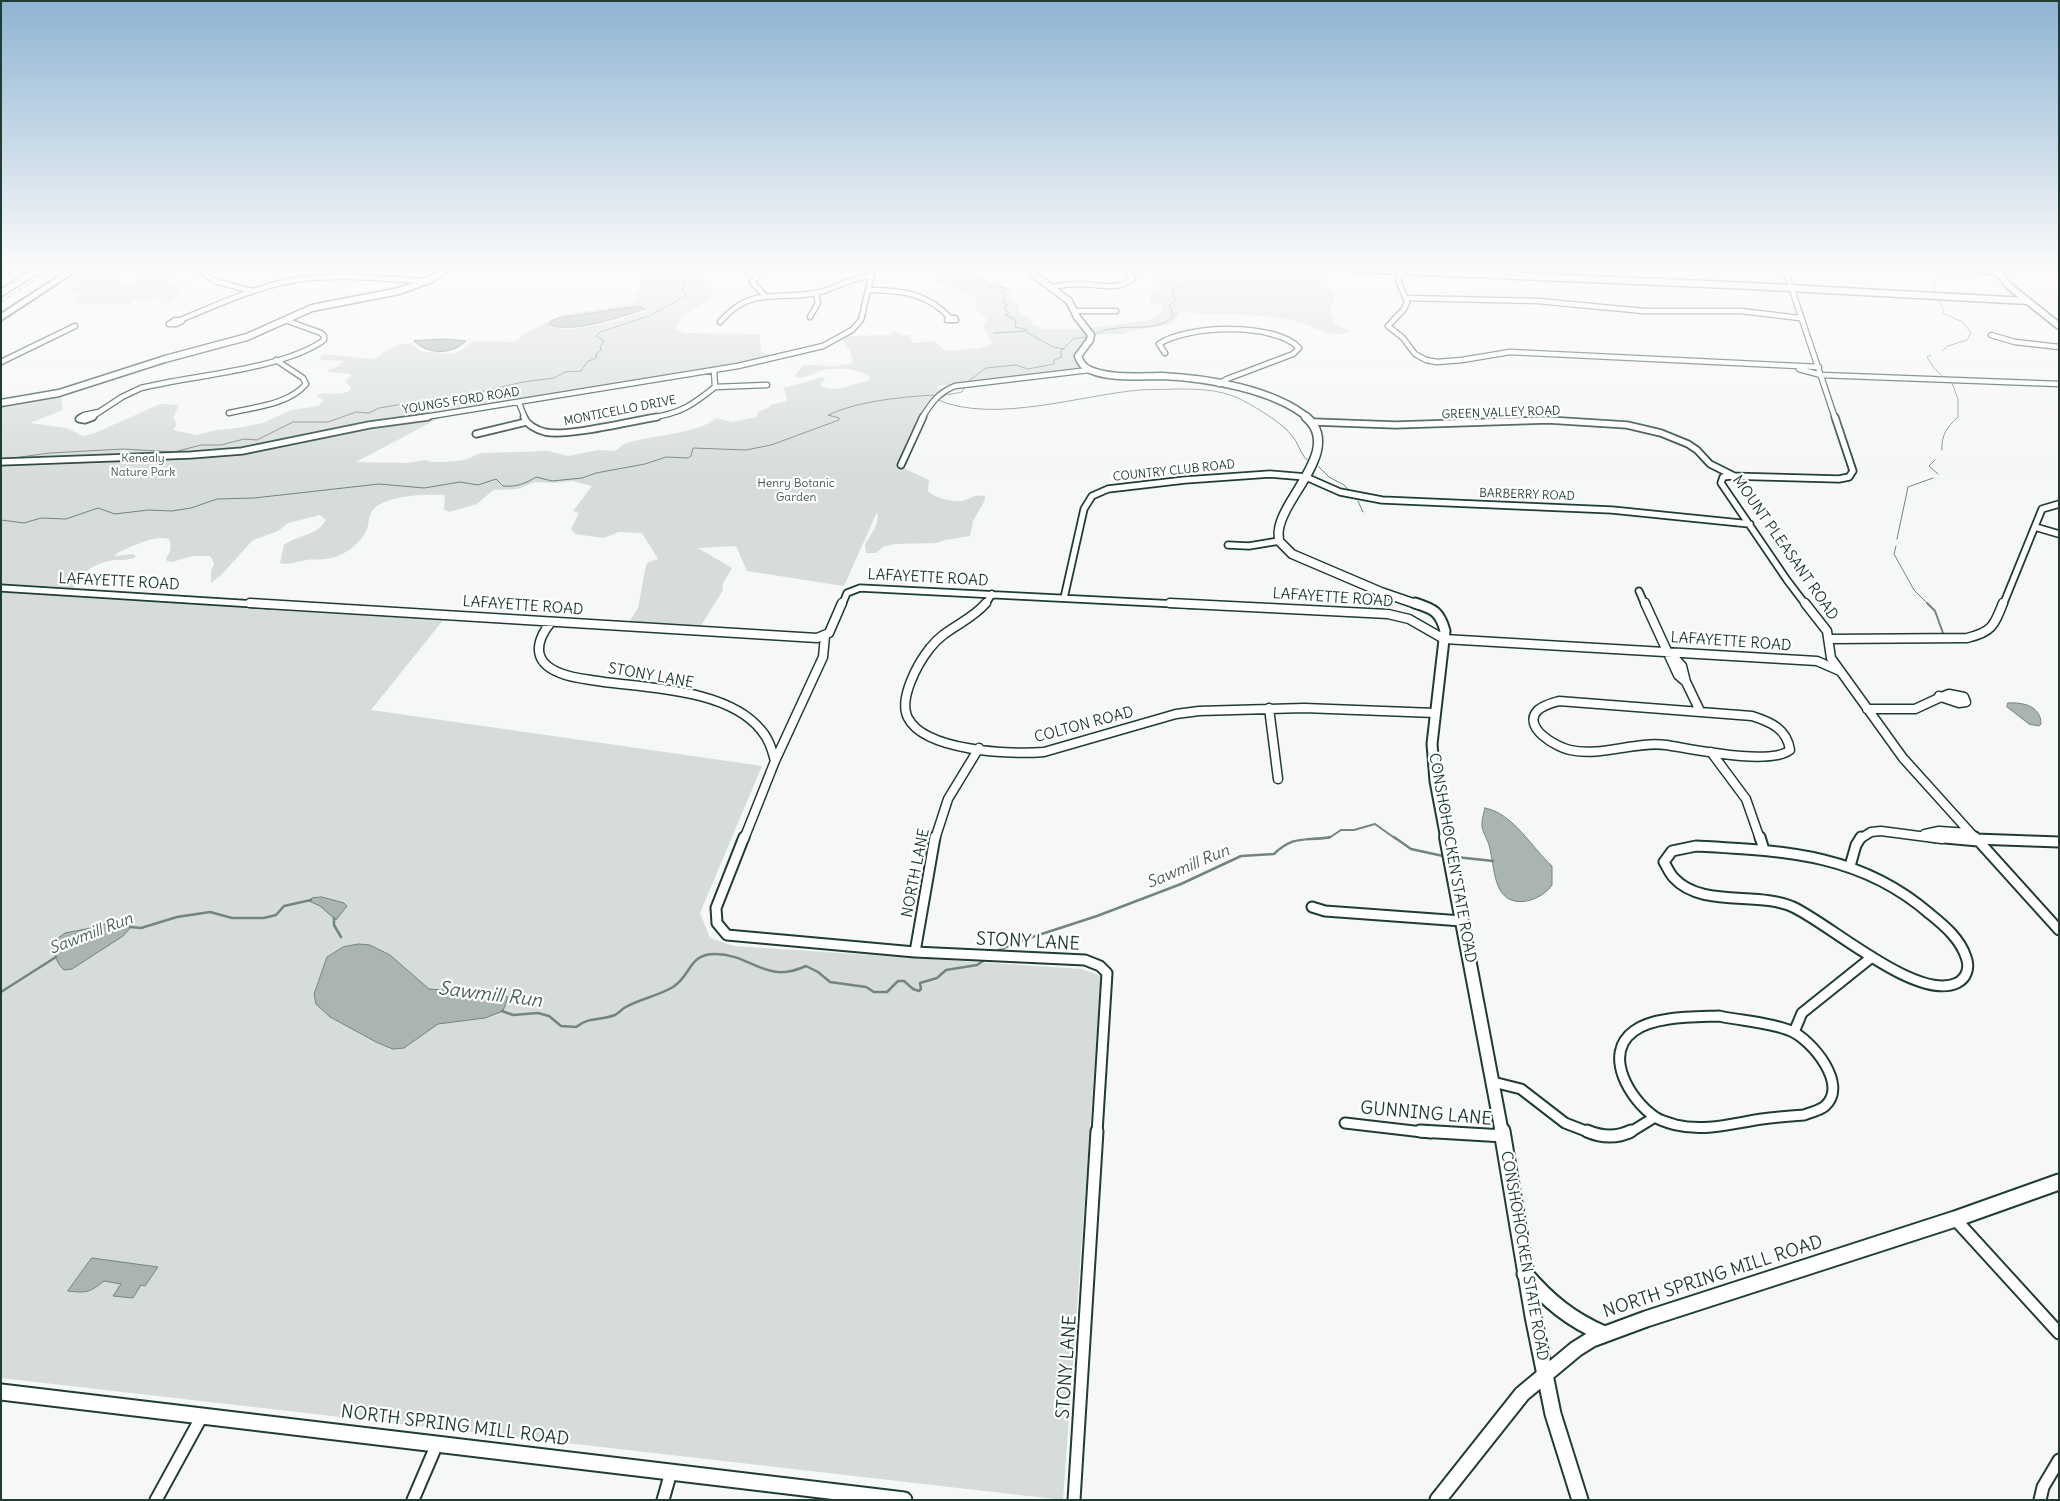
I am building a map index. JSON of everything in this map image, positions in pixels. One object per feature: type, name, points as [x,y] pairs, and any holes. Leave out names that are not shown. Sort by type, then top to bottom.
[{"type":"street","points":[[1,362],[48,339]]},
{"type":"street","points":[[1,403],[35,399],[68,392],[160,360],[236,339]]},
{"type":"street","points":[[99,412],[124,395],[142,388],[276,360],[313,348],[323,342],[324,339]]},
{"type":"street","name":"YOUNGS FORD ROAD","points":[[1,462],[64,458],[191,456],[242,451],[369,425],[519,403],[714,370],[817,348],[838,339]]},
{"type":"street","points":[[1089,370],[1081,364],[1078,356],[1090,339]]},
{"type":"street","points":[[1163,339],[1159,344],[1165,353]]},
{"type":"street","points":[[1219,384],[1227,379],[1293,354],[1299,348],[1298,344],[1291,339]]},
{"type":"street","points":[[1404,339],[1414,353],[1435,361],[1460,362],[1492,352],[1510,352],[1819,367]]},
{"type":"street","name":"MOUNT PLEASANT ROAD","points":[[1808,339],[1853,471],[1852,474],[1844,478],[1832,479],[1734,476],[1723,477],[1721,483],[1788,580],[1827,631],[1829,654]]},
{"type":"street","points":[[2005,339],[2059,347]]},
{"type":"street","points":[[229,413],[282,400],[303,389],[306,384],[303,378],[276,360]]},
{"type":"street","points":[[1788,366],[1821,375],[2059,384]]},
{"type":"street","points":[[714,370],[715,387],[767,385]]},
{"type":"street","points":[[901,465],[927,408],[948,388],[1089,370],[1103,373],[1181,378],[1255,392],[1280,401],[1306,414],[1314,422],[1318,435],[1317,455],[1279,528],[1279,541],[1249,546],[1228,545]]},
{"type":"street","name":"MONTICELLO DRIVE","points":[[526,422],[545,432],[584,431],[673,414],[691,406],[715,387]]},
{"type":"street","points":[[476,434],[526,422],[519,403]]},
{"type":"street","name":"GREEN VALLEY ROAD","points":[[1314,422],[1396,426],[1548,420],[1627,425],[1661,433],[1688,444],[1697,450],[1710,464],[1734,476]]},
{"type":"street","name":"COUNTRY CLUB ROAD","points":[[1064,598],[1084,509],[1088,500],[1095,494],[1120,488],[1245,475],[1280,474],[1306,477]]},
{"type":"street","name":"BARBERRY ROAD","points":[[1306,477],[1340,492],[1382,500],[1590,508],[1680,515],[1750,524]]},
{"type":"street","points":[[1829,639],[1967,638],[1984,634],[1995,623],[2042,509],[2059,504]]},
{"type":"street","points":[[2035,527],[2059,534]]},
{"type":"street","name":"CONSHOHOCKEN STATE ROAD","points":[[1279,541],[1289,552],[1304,560],[1381,592],[1434,610],[1441,617],[1444,624],[1432,744],[1433,764],[1504,1136],[1525,1274],[1545,1375],[1553,1414],[1580,1500]]},
{"type":"street","name":"LAFAYETTE ROAD","points":[[1,588],[814,638],[825,636],[829,633],[846,594],[852,589],[860,588],[1388,614],[1409,619],[1444,639],[1817,661],[1840,671]]},
{"type":"street","points":[[1639,591],[1678,675],[1686,682],[1700,711]]},
{"type":"street","name":"COLTON ROAD","points":[[992,594],[986,606],[950,629],[932,645],[921,660],[904,701],[907,717],[920,730],[942,741],[1018,754],[1035,753],[1187,712],[1269,708],[1324,708],[1435,713]]},
{"type":"street","name":"STONY LANE","points":[[551,622],[544,630],[537,650],[539,656],[547,665],[555,670],[578,678],[680,693],[718,703],[744,715],[757,725],[770,741],[776,761]]},
{"type":"street","name":"STONY LANE","points":[[825,636],[823,657],[776,761],[716,908],[715,919],[719,929],[727,935],[915,952],[1085,960],[1100,966],[1108,974],[1074,1500]]},
{"type":"street","points":[[1817,661],[1829,654],[1904,758],[1974,838],[2059,930]]},
{"type":"street","points":[[1867,709],[1913,709],[1922,707],[1939,696]]},
{"type":"street","points":[[1559,701],[1700,711],[1752,716],[1769,721],[1781,730],[1790,742],[1790,750],[1785,754],[1772,757],[1711,752],[1652,744],[1630,744],[1582,752],[1568,750],[1542,737],[1533,722],[1534,714],[1538,709],[1559,701]]},
{"type":"street","points":[[1269,708],[1278,779]]},
{"type":"street","name":"NORTH LANE","points":[[915,952],[933,844],[948,799],[979,748]]},
{"type":"street","points":[[1711,752],[1746,798],[1764,850]]},
{"type":"street","points":[[1850,866],[1856,845],[1865,834],[1874,832],[1925,834],[1950,840],[1974,838],[2059,842]]},
{"type":"street","points":[[1696,846],[1764,850],[1850,866],[1916,903],[1938,921],[1959,942],[1969,966],[1964,978],[1954,984],[1938,985],[1910,979],[1872,957],[1807,914],[1785,904],[1752,898],[1722,898],[1685,888],[1669,873],[1664,862],[1672,851],[1696,846]]},
{"type":"street","points":[[1312,907],[1325,911],[1462,921]]},
{"type":"street","points":[[1794,1032],[1802,1014],[1872,957]]},
{"type":"street","points":[[1719,1016],[1794,1032],[1811,1044],[1825,1062],[1835,1081],[1831,1099],[1824,1108],[1800,1116],[1772,1117],[1699,1128],[1676,1125],[1655,1117],[1639,1103],[1621,1073],[1621,1048],[1633,1032],[1643,1027],[1686,1017],[1719,1016]]},
{"type":"street","points":[[1494,1082],[1521,1089],[1566,1123],[1597,1135],[1613,1136],[1628,1133],[1655,1117]]},
{"type":"street","name":"GUNNING LANE","points":[[1345,1123],[1443,1134],[1504,1136]]},
{"type":"street","name":"NORTH SPRING MILL ROAD","points":[[1440,1499],[1517,1400],[1576,1350],[1604,1334],[1955,1219],[2059,1182]]},
{"type":"street","points":[[1955,1219],[2059,1333]]},
{"type":"street","points":[[1525,1274],[1562,1313],[1582,1325],[1604,1334]]},
{"type":"street","name":"NORTH SPRING MILL ROAD","points":[[1,1392],[904,1500]]},
{"type":"street","points":[[156,1500],[202,1416]]},
{"type":"street","points":[[413,1500],[437,1444]]},
{"type":"street","points":[[2040,1500],[2043,1487],[2059,1460]]},
{"type":"street","points":[[663,1500],[671,1472]]},
{"type":"green space","points":[[518,339],[760,339],[761,352],[771,356],[725,367],[614,384],[443,416],[356,462],[407,463],[426,460],[445,462],[465,460],[481,453],[548,451],[568,456],[598,450],[615,451],[624,444],[697,428],[708,424],[716,418],[732,422],[757,417],[758,412],[768,408],[770,405],[787,401],[784,388],[822,377],[825,379],[821,386],[832,389],[870,380],[869,376],[864,373],[844,369],[830,369],[804,377],[795,377],[804,365],[836,366],[853,363],[844,339],[911,339],[912,343],[934,341],[945,350],[950,351],[990,345],[992,342],[990,339],[1087,339],[1078,354],[1079,362],[1085,370],[937,386],[937,389],[943,388],[926,404],[899,466],[929,480],[928,491],[939,498],[962,501],[975,496],[985,496],[985,500],[973,521],[970,536],[936,543],[894,544],[883,547],[876,553],[866,553],[865,545],[876,526],[877,512],[844,586],[747,571],[736,546],[698,548],[732,568],[722,585],[723,590],[699,629],[628,624],[638,608],[646,565],[658,559],[642,533],[619,532],[603,538],[575,534],[571,529],[579,513],[573,511],[592,486],[572,481],[554,483],[535,482],[518,489],[493,490],[477,504],[449,512],[444,509],[445,495],[401,497],[384,502],[374,509],[370,514],[364,535],[350,550],[332,558],[283,564],[280,563],[284,545],[317,530],[326,520],[320,515],[288,523],[278,531],[253,540],[222,574],[211,583],[211,572],[214,563],[210,556],[192,556],[172,562],[167,561],[166,558],[171,547],[169,539],[157,538],[117,553],[115,556],[133,554],[136,557],[110,561],[90,568],[80,577],[74,589],[69,591],[1,585],[1,404],[29,402],[61,395],[63,410],[30,423],[67,428],[83,436],[95,433],[160,404],[179,405],[173,418],[177,424],[173,430],[197,435],[216,430],[263,423],[291,410],[318,406],[324,401],[316,395],[342,393],[350,390],[351,387],[345,382],[351,376],[350,374],[328,372],[328,370],[339,366],[344,361],[321,360],[319,357],[323,354],[372,359],[379,357],[389,349],[405,344],[414,345],[422,352],[451,354],[463,349],[472,341],[515,342]]},
{"type":"green space","points":[[1,591],[444,619],[371,710],[762,766],[700,913],[710,938],[734,946],[1082,969],[1101,976],[1063,1500],[1,1378]]},
{"type":"water","points":[[445,339],[466,341],[454,349],[440,352],[426,349],[414,341]]},
{"type":"water","points":[[2008,703],[2025,704],[2035,709],[2041,724],[2039,726],[2029,724],[2007,707]]},
{"type":"water","points":[[1485,808],[1495,811],[1513,824],[1552,866],[1552,885],[1541,895],[1534,899],[1519,902],[1505,896],[1500,890],[1489,845],[1482,828]]},
{"type":"water","points":[[322,897],[344,903],[347,906],[336,920],[320,906],[309,901],[312,898]]},
{"type":"water","points":[[119,919],[131,922],[132,926],[123,936],[72,969],[64,970],[61,967],[55,952],[57,939],[65,933],[96,927]]},
{"type":"water","points":[[359,944],[370,945],[390,955],[429,989],[497,994],[508,997],[503,1011],[485,1018],[438,1024],[404,1048],[393,1049],[378,1043],[330,1017],[316,1004],[314,994],[327,957],[343,947]]},
{"type":"water","points":[[92,1258],[158,1267],[145,1286],[141,1285],[133,1298],[113,1296],[121,1284],[104,1281],[87,1291],[68,1291]]},
{"type":"waterway","points":[[6,459],[50,453],[123,449],[174,452],[201,445],[221,445],[244,439],[257,440],[293,422],[328,422],[356,412],[369,413],[379,408],[445,397],[450,399],[523,382],[554,378],[565,372],[581,371],[587,362],[597,357],[596,354],[601,350],[600,347],[604,341],[601,339]]},
{"type":"waterway","points":[[1039,339],[1053,347],[1063,349]]},
{"type":"waterway","points":[[1063,349],[1073,339]]},
{"type":"waterway","points":[[1942,351],[1948,346],[1968,339]]},
{"type":"waterway","points":[[966,383],[986,368],[1016,365],[1028,369],[1054,364],[1054,360],[1062,357],[1060,352],[1063,349]]},
{"type":"waterway","points":[[1931,355],[1927,357],[1943,377]]},
{"type":"waterway","points":[[1942,450],[1945,432],[1958,417],[1958,399],[1952,383]]},
{"type":"waterway","points":[[965,386],[962,392],[946,395],[938,400],[960,407],[1011,409],[1140,390],[1191,389],[1223,393],[1238,398],[1268,415],[1282,426],[1293,437],[1310,462]]},
{"type":"waterway","points":[[1,520],[24,523],[41,518],[66,519],[98,508],[115,514],[148,510],[172,511],[191,508],[217,499],[254,498],[379,484],[424,488],[460,482],[478,485],[496,479],[503,486],[512,486],[528,482],[536,477],[552,481],[582,478],[596,473],[645,464],[666,457],[688,458],[691,456],[693,448],[746,450],[771,445],[839,420],[839,418],[828,415],[853,406],[934,395]]},
{"type":"waterway","points":[[1935,460],[1929,466],[1938,474]]},
{"type":"waterway","points":[[1318,466],[1329,477],[1344,485],[1352,493]]},
{"type":"waterway","points":[[1897,539],[1908,487],[1933,478]]},
{"type":"waterway","points":[[1358,501],[1363,512]]},
{"type":"waterway","points":[[1896,546],[1894,554],[1914,590],[1935,611],[1943,633]]},
{"type":"waterway","name":"Sawmill Run","points":[[1315,839],[1329,838],[1341,830],[1354,830],[1375,824],[1396,839]]},
{"type":"waterway","name":"Sawmill Run","points":[[1315,839],[1330,837]]},
{"type":"waterway","name":"Sawmill Run","points":[[1394,837],[1411,849],[1443,856]]},
{"type":"waterway","name":"Sawmill Run","points":[[1307,839],[1315,839]]},
{"type":"waterway","name":"Sawmill Run","points":[[995,952],[1017,942],[1097,916],[1181,884],[1241,856],[1274,854],[1294,841],[1315,839]]},
{"type":"waterway","name":"Sawmill Run","points":[[1456,857],[1493,861]]},
{"type":"waterway","name":"Sawmill Run","points":[[130,927],[141,928],[177,917],[210,912],[232,918],[264,918],[276,915],[284,906],[311,900]]},
{"type":"waterway","name":"Sawmill Run","points":[[334,918],[334,925],[341,937]]},
{"type":"waterway","name":"Sawmill Run","points":[[502,1011],[513,1015],[538,1013],[549,1016],[561,1026],[576,1027],[586,1021],[615,1015],[630,1005],[673,987],[700,957],[715,954],[728,955],[769,971],[792,971],[806,966],[818,972],[830,982],[866,987],[874,992],[887,992],[898,981],[904,981],[913,989],[919,991],[921,989],[920,983],[937,978],[946,970],[977,965],[983,961]]},
{"type":"waterway","name":"Sawmill Run","points":[[1,992],[56,957]]},
{"type":"park label","name":"Kenealy Nature Park","points":[[143,466]]},
{"type":"park label","name":"Henry Botanic Garden","points":[[796,491]]}]
